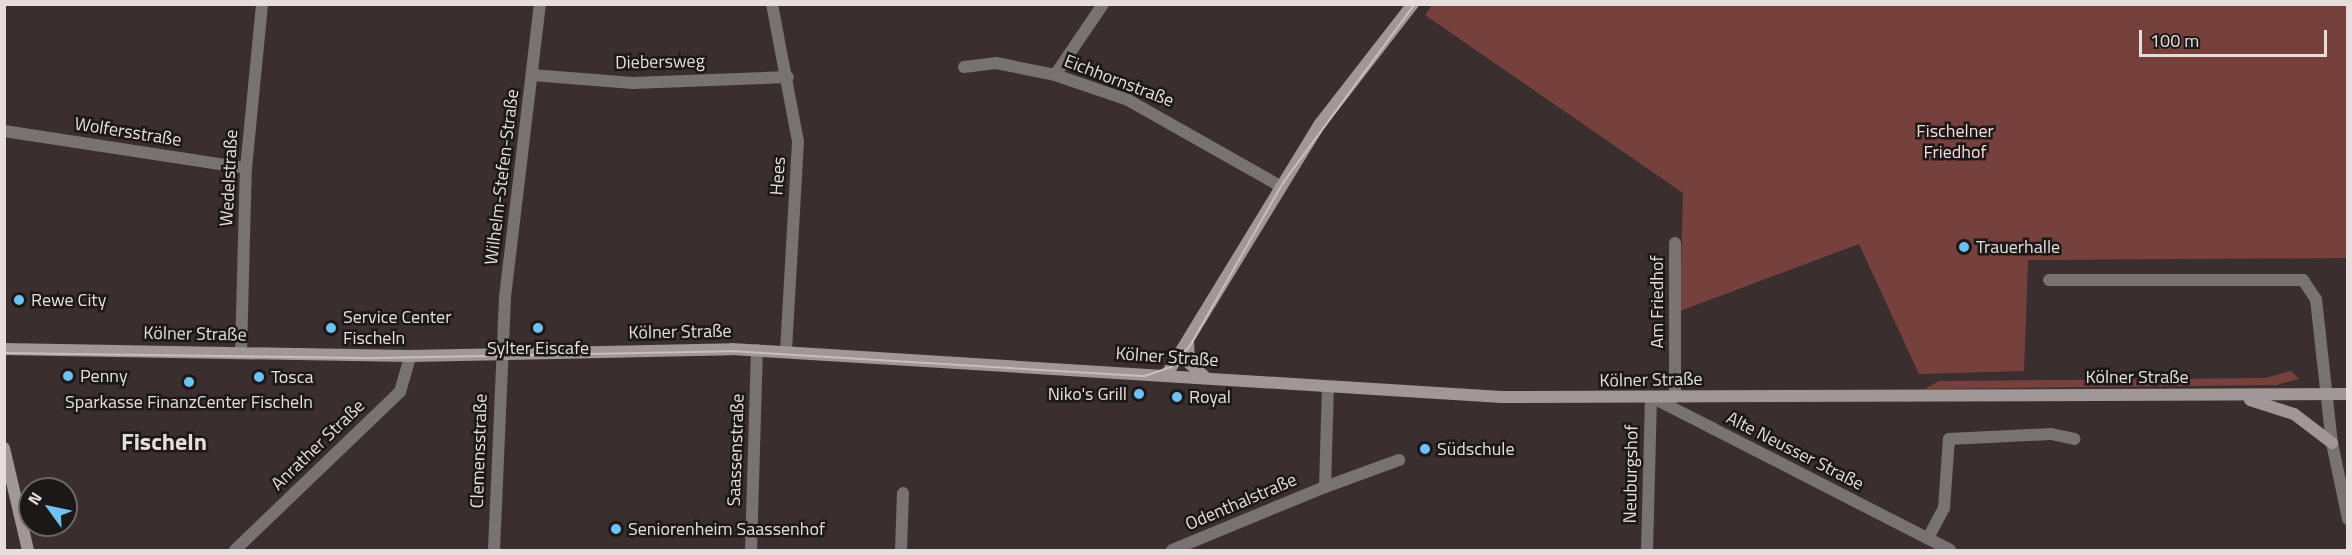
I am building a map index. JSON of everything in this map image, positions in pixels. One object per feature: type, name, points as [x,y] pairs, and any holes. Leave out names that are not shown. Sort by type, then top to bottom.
[{"type":"main road","points":[[1167,374],[1280,186],[1335,103],[1413,4]]},
{"type":"main road","points":[[1188,339],[1189,363],[1205,377]]},
{"type":"main road","name":"Kölner Straße","points":[[4,349],[410,356],[757,350],[1167,374],[1502,398],[2348,394]]},
{"type":"main road","points":[[2234,395],[2294,414],[2332,443]]},
{"type":"main road","points":[[4,448],[28,550]]},
{"type":"street","name":"Wedelstraße","points":[[241,353],[246,168],[262,4]]},
{"type":"street","name":"Wilhelm-Stefen-Straße","points":[[501,354],[540,4]]},
{"type":"street","name":"Hees","points":[[772,4],[788,77],[798,142],[786,352]]},
{"type":"street","points":[[1055,75],[1103,4]]},
{"type":"street","name":"Eichhornstraße","points":[[964,67],[996,63],[1055,75],[1155,112],[1280,186]]},
{"type":"street","name":"Diebersweg","points":[[532,75],[633,83],[788,77]]},
{"type":"street","name":"Wolfersstraße","points":[[4,131],[246,168]]},
{"type":"street","name":"Am Friedhof","points":[[1675,243],[1675,397]]},
{"type":"street","points":[[2049,280],[2303,280],[2316,299],[2332,443],[2348,519]]},
{"type":"street","name":"Saassenstraße","points":[[751,550],[757,350]]},
{"type":"street","name":"Clemensstraße","points":[[494,550],[501,354]]},
{"type":"street","name":"Anrather Straße","points":[[235,550],[400,392],[410,356]]},
{"type":"street","name":"Odenthalstraße","points":[[1324,487],[1328,387]]},
{"type":"street","name":"Alte Neusser Straße","points":[[1651,397],[1950,550]]},
{"type":"street","name":"Neuburgshof","points":[[1647,550],[1651,397]]},
{"type":"street","points":[[1928,538],[1944,508],[1949,439],[2051,434],[2073,439]]},
{"type":"street","name":"Odenthalstraße","points":[[1172,550],[1324,487],[1400,460]]},
{"type":"street","points":[[901,550],[903,493]]},
{"type":"green space","name":"Fischelner Friedhof","points":[[1433,4],[2347,5],[2347,258],[2028,260],[2024,371],[1919,374],[1859,244],[1680,311],[1683,193],[1425,15]]},
{"type":"green space","points":[[2291,371],[2299,379],[2276,385],[1925,389],[1939,381],[2265,378]]},
{"type":"tram line","points":[[4,353],[376,358],[731,351],[1145,376],[1171,367],[1190,346],[1283,183],[1415,4]]},
{"type":"place","name":"Trauerhalle","points":[[1964,247]]},
{"type":"place","name":"Rewe City","points":[[19,300]]},
{"type":"place","name":"Service Center Fischeln","points":[[331,328]]},
{"type":"place","name":"Sylter Eiscafe","points":[[538,328]]},
{"type":"place","name":"Penny","points":[[68,376]]},
{"type":"place","name":"Tosca","points":[[259,377]]},
{"type":"place","name":"Sparkasse FinanzCenter Fischeln","points":[[189,382]]},
{"type":"place","name":"Niko's Grill","points":[[1139,394]]},
{"type":"place","name":"Royal","points":[[1177,397]]},
{"type":"place","name":"Südschule","points":[[1425,449]]},
{"type":"place","name":"Seniorenheim Saassenhof","points":[[616,529]]},
{"type":"district","name":"Fischeln","points":[[164,442]]}]
